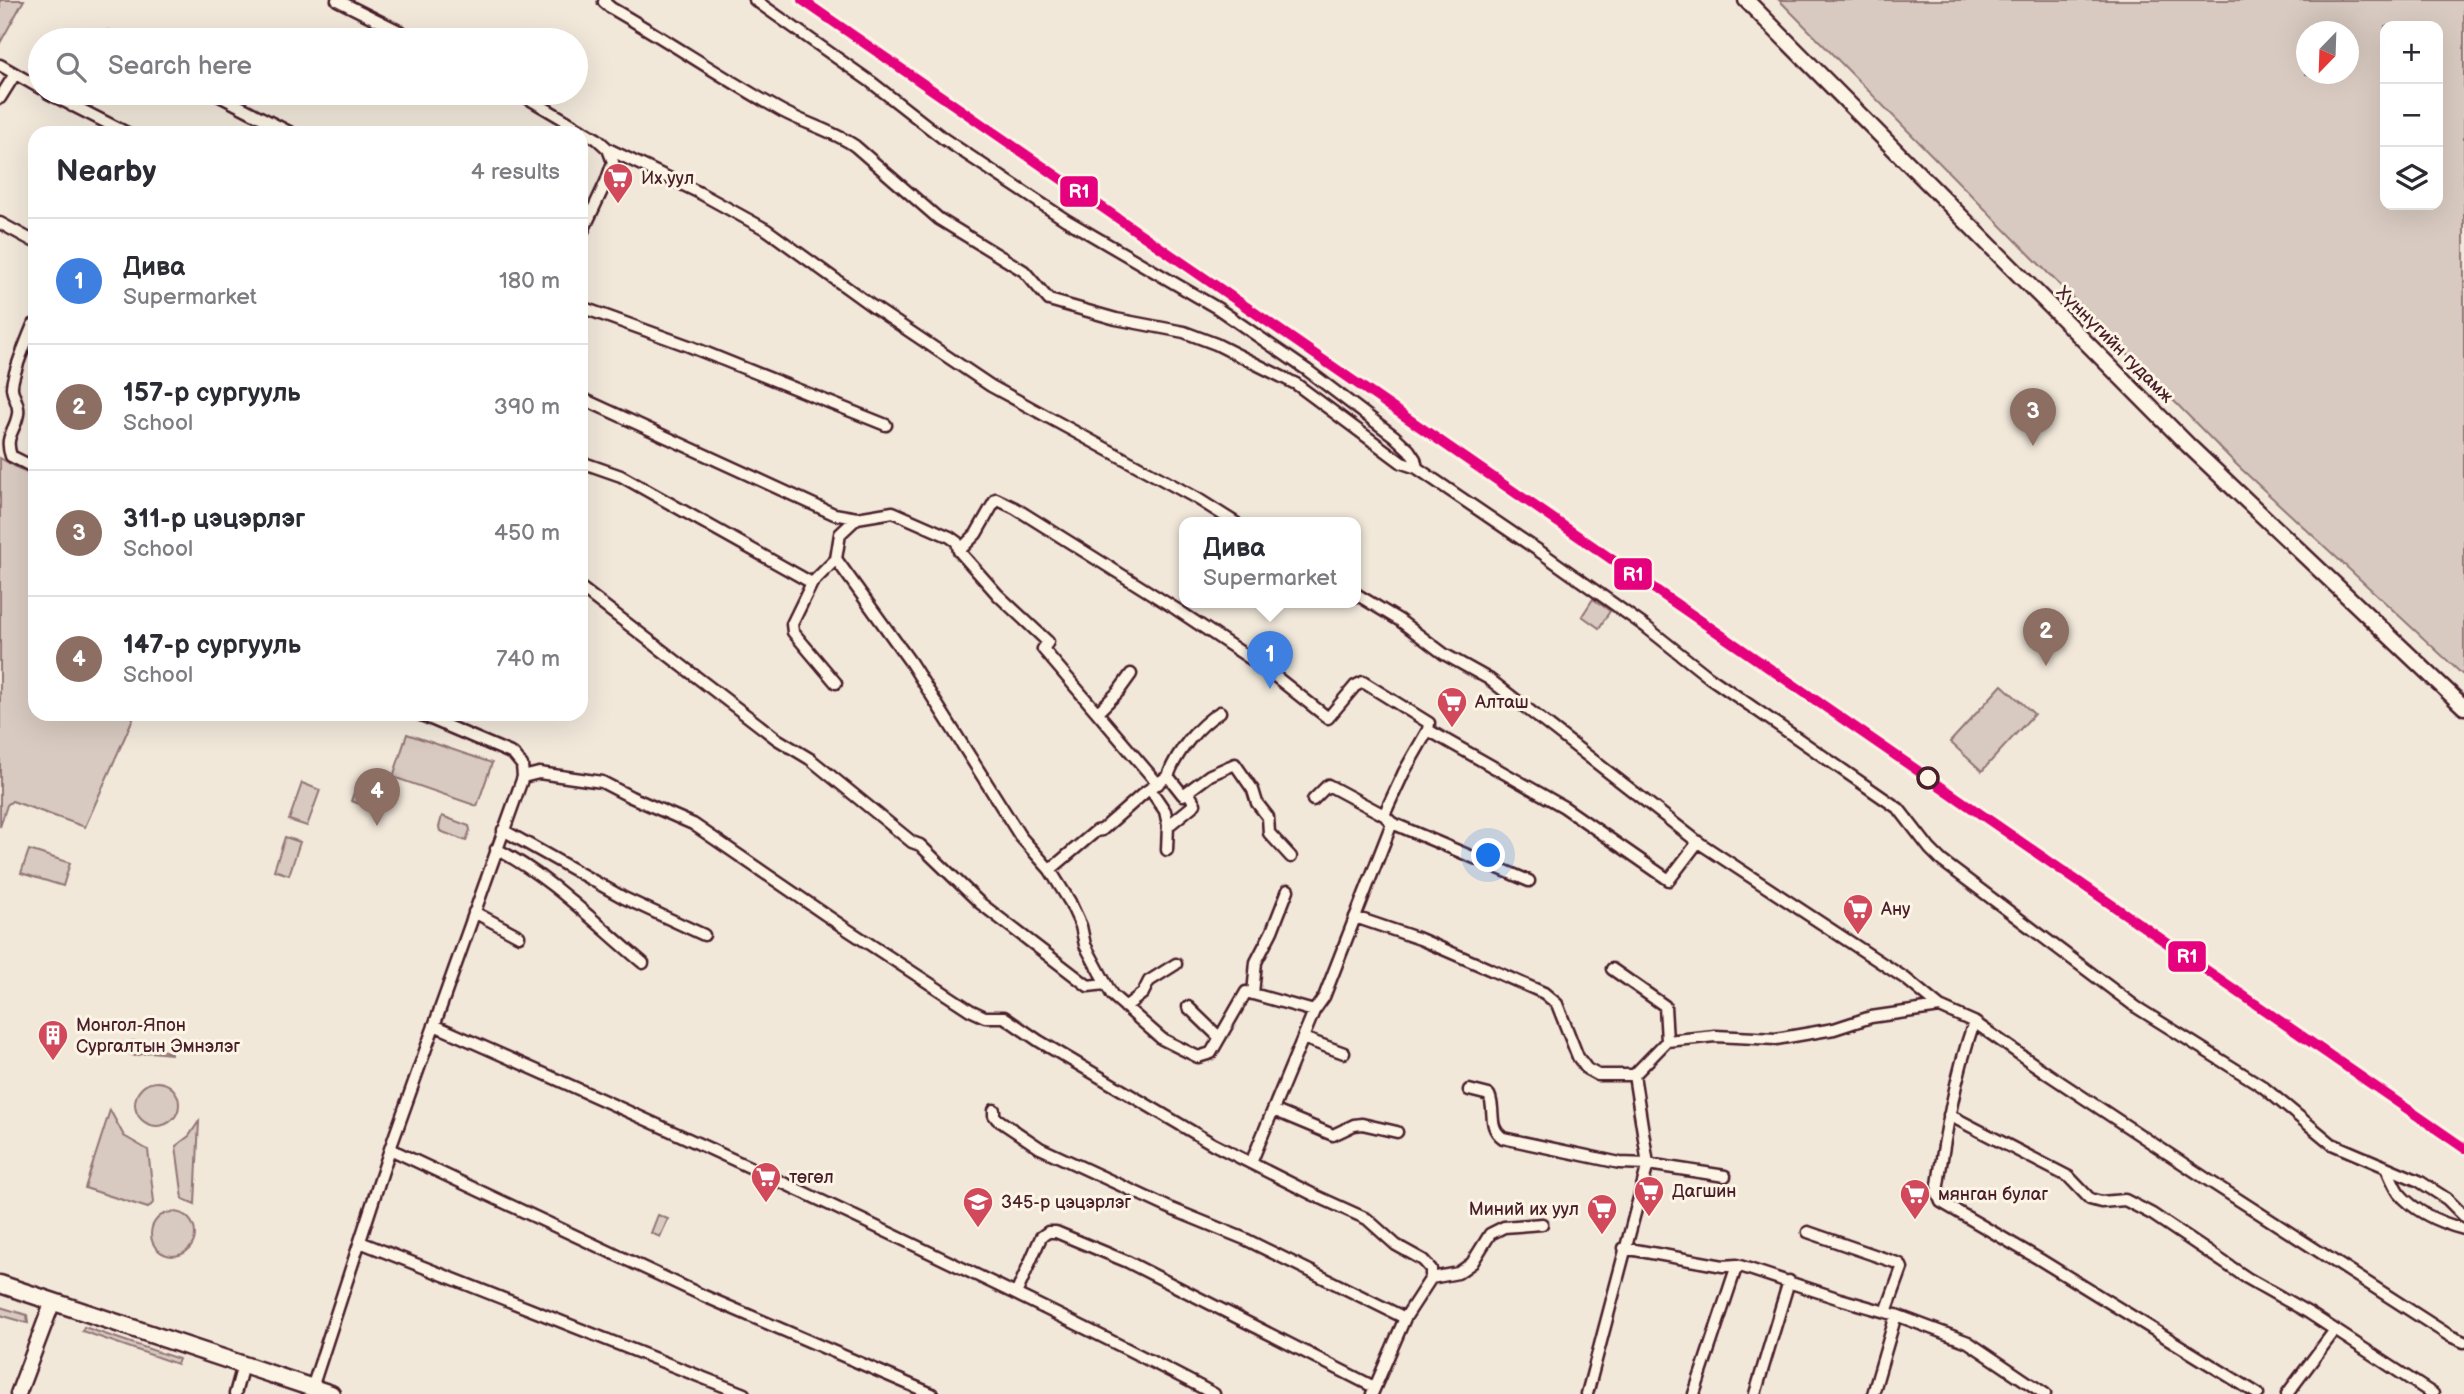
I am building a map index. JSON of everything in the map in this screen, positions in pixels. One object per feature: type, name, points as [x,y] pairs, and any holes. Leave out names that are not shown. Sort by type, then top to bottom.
[{"type":"highway","points":[[0,1284],[331,1394]]},
{"type":"main road","name":"Хүннүгийн гудамж","points":[[1746,0],[2188,445],[2464,707]]},
{"type":"main road","points":[[18,1394],[53,1301]]},
{"type":"street","points":[[337,0],[393,28]]},
{"type":"street","points":[[605,0],[611,8],[753,94],[855,146],[939,219],[1024,271],[1049,300],[1116,319],[1200,337],[1285,377],[1402,463],[1417,468],[1513,532],[1646,627],[1709,677],[1899,809],[1942,861],[2106,985],[2262,1086],[2332,1144],[2419,1181],[2447,1199],[2464,1216]]},
{"type":"street","points":[[755,0],[871,82],[944,139],[1066,220],[1217,308],[1307,370],[1394,436],[1409,450],[1417,468]]},
{"type":"street","points":[[0,65],[28,81]]},
{"type":"street","points":[[0,98],[15,74]]},
{"type":"street","points":[[238,105],[278,126]]},
{"type":"street","points":[[539,105],[575,126]]},
{"type":"street","points":[[72,106],[113,126]]},
{"type":"street","points":[[588,134],[608,149],[698,192],[766,230],[991,386],[1226,517]]},
{"type":"street","points":[[588,219],[613,162],[608,149]]},
{"type":"street","points":[[0,223],[28,238]]},
{"type":"street","points":[[588,310],[689,346],[886,425]]},
{"type":"street","points":[[28,338],[13,380],[12,389],[18,400],[19,411],[7,444],[11,456],[28,464]]},
{"type":"street","points":[[588,401],[834,514],[858,518],[893,512],[957,542],[959,551],[998,595],[1048,642],[1043,649],[1142,767],[1165,811],[1168,826],[1167,850]]},
{"type":"street","points":[[588,464],[621,476],[811,583]]},
{"type":"street","points":[[959,551],[976,534],[996,499],[1015,508],[1176,608],[1266,669],[1328,718],[1354,686],[1363,682],[1429,723],[1428,730],[1404,772],[1324,996],[1314,1011],[1251,1163]]},
{"type":"street","points":[[836,683],[793,632],[792,624],[811,583],[836,559],[840,534],[858,518]]},
{"type":"street","points":[[836,559],[911,663],[1020,836],[1049,870],[1070,902],[1081,926],[1085,945],[1105,984],[1125,1007],[1162,1039],[1198,1058],[1211,1053],[1246,992],[1314,1011]]},
{"type":"street","points":[[588,593],[777,738],[810,759],[912,842],[920,845],[979,902],[1088,986],[1105,984]]},
{"type":"street","points":[[1361,597],[1399,620],[1444,654],[1489,679],[1698,842],[1906,979],[1940,1007],[1975,1022],[2211,1182],[2450,1336],[2464,1342]]},
{"type":"street","points":[[1098,712],[1131,674]]},
{"type":"street","points":[[1049,870],[1168,776],[1181,751],[1207,720],[1220,712]]},
{"type":"street","points":[[313,1388],[390,1149],[523,777],[522,765],[513,754],[435,721]]},
{"type":"street","points":[[1428,730],[1564,807],[1669,880],[1698,842]]},
{"type":"street","points":[[1168,776],[1183,795],[1210,775],[1235,764],[1268,817],[1269,833],[1291,857]]},
{"type":"street","points":[[523,777],[539,772],[602,782],[693,824],[945,995],[985,1017],[1004,1017],[1176,1123],[1367,1219],[1396,1245],[1423,1260],[1431,1269],[1431,1278],[1405,1318],[1373,1391],[1128,1262],[1056,1232],[1048,1232],[1041,1237],[1016,1294]]},
{"type":"street","points":[[1313,800],[1328,785],[1388,819],[1529,881]]},
{"type":"street","points":[[1168,826],[1195,804],[1188,792]]},
{"type":"street","points":[[503,830],[624,898],[704,935]]},
{"type":"street","points":[[496,849],[542,877],[643,963]]},
{"type":"street","points":[[1253,994],[1256,962],[1288,890]]},
{"type":"street","points":[[474,912],[519,936]]},
{"type":"street","points":[[1354,917],[1420,939],[1544,993],[1557,1004],[1578,1057],[1587,1069],[1598,1075],[1634,1075],[1667,1041],[1715,1036],[1776,1039],[1834,1029],[1871,1017],[1940,1007]]},
{"type":"street","points":[[1125,1007],[1143,993],[1149,981],[1176,964]]},
{"type":"street","points":[[1612,969],[1665,1006],[1667,1041]]},
{"type":"street","points":[[1188,1007],[1219,1037]]},
{"type":"street","points":[[1975,1022],[1961,1061],[1950,1115],[1937,1192],[1941,1202],[2258,1394]]},
{"type":"street","points":[[434,1025],[710,1148],[1016,1294],[1214,1394]]},
{"type":"street","points":[[1303,1038],[1344,1053]]},
{"type":"street","points":[[1587,1394],[1648,1164],[1634,1075]]},
{"type":"street","points":[[1469,1090],[1489,1095],[1493,1127],[1503,1138],[1620,1163],[1648,1164],[1725,1176]]},
{"type":"street","points":[[994,1110],[997,1119],[1041,1147],[1174,1210],[1245,1239],[1405,1318]]},
{"type":"street","points":[[1273,1110],[1334,1135],[1362,1124],[1397,1132]]},
{"type":"street","points":[[1950,1115],[2069,1177],[2090,1199],[2101,1202],[2125,1200],[2152,1214],[2247,1278],[2335,1330],[2433,1394]]},
{"type":"street","points":[[390,1149],[704,1296],[932,1394]]},
{"type":"street","points":[[2386,1167],[2399,1192],[2419,1209],[2444,1224],[2464,1229]]},
{"type":"street","points":[[1431,1278],[1458,1273],[1472,1263],[1490,1234],[1504,1227],[1542,1224]]},
{"type":"street","points":[[1808,1232],[1900,1264],[1902,1268],[1873,1394]]},
{"type":"street","points":[[360,1242],[744,1394]]},
{"type":"street","points":[[1624,1248],[1723,1266],[1737,1265],[1891,1313],[1968,1342],[2045,1394]]},
{"type":"street","points":[[1694,1394],[1737,1265]]},
{"type":"street","points":[[1755,1394],[1789,1281]]},
{"type":"street","points":[[2287,1394],[2335,1330]]},
{"type":"street","points":[[234,1394],[243,1366]]},
{"type":"shaded area","points":[[0,0],[24,0],[0,43]]},
{"type":"shaded area","points":[[1779,0],[2464,0],[2464,676],[2237,465]]},
{"type":"shaded area","points":[[0,458],[28,474],[28,721],[132,721],[85,827],[12,801],[7,805],[0,827]]},
{"type":"shaded area","points":[[1593,599],[1610,611],[1599,628],[1582,616]]},
{"type":"shaded area","points":[[2002,685],[2034,714],[1982,771],[1950,742]]},
{"type":"shaded area","points":[[407,734],[492,763],[477,806],[393,777]]},
{"type":"shaded area","points":[[302,783],[320,790],[307,826],[289,820]]},
{"type":"shaded area","points":[[359,787],[381,794],[374,809],[351,801]]},
{"type":"shaded area","points":[[442,816],[469,826],[466,841],[440,831]]},
{"type":"shaded area","points":[[285,837],[300,842],[289,875],[274,870]]},
{"type":"shaded area","points":[[29,850],[70,863],[63,886],[21,873]]},
{"type":"shaded area","points":[[130,1042],[171,1054],[150,1052],[135,1056],[127,1053]]},
{"type":"shaded area","points":[[157,1082],[172,1089],[179,1104],[172,1119],[157,1126],[142,1119],[135,1104],[142,1089]]},
{"type":"shaded area","points":[[110,1110],[124,1136],[148,1150],[154,1202],[148,1208],[85,1188]]},
{"type":"shaded area","points":[[199,1121],[195,1204],[183,1199],[176,1146],[189,1136]]},
{"type":"shaded area","points":[[173,1212],[188,1219],[195,1234],[188,1249],[173,1256],[158,1249],[151,1234],[158,1219]]},
{"type":"shaded area","points":[[658,1215],[668,1219],[660,1237],[651,1233]]},
{"type":"shaded area","points":[[0,1307],[27,1315],[28,1323],[0,1315]]},
{"type":"shaded area","points":[[84,1327],[179,1359],[177,1364],[82,1331]]},
{"type":"transit line","name":"R1","points":[[802,0],[2464,1148]]},
{"type":"place","name":"Их уул","points":[[618,205]]},
{"type":"place","name":"311-р цэцэрлэг","points":[[2033,446]]},
{"type":"place","name":"157-р сургууль","points":[[2046,666]]},
{"type":"place","name":"Дива","points":[[1270,689]]},
{"type":"place","name":"Алташ","points":[[1452,729]]},
{"type":"place","name":"147-р сургууль","points":[[377,826]]},
{"type":"place","name":"Ану","points":[[1858,936]]},
{"type":"place","name":"Монгол-Япон Сургалтын Эмнэлэг","points":[[53,1062]]},
{"type":"place","name":"төгөл","points":[[766,1204]]},
{"type":"place","name":"Дагшин","points":[[1649,1218]]},
{"type":"place","name":"мянган булаг","points":[[1915,1221]]},
{"type":"place","name":"345-р цэцэрлэг","points":[[978,1229]]},
{"type":"place","name":"Миний их уул","points":[[1602,1236]]}]
